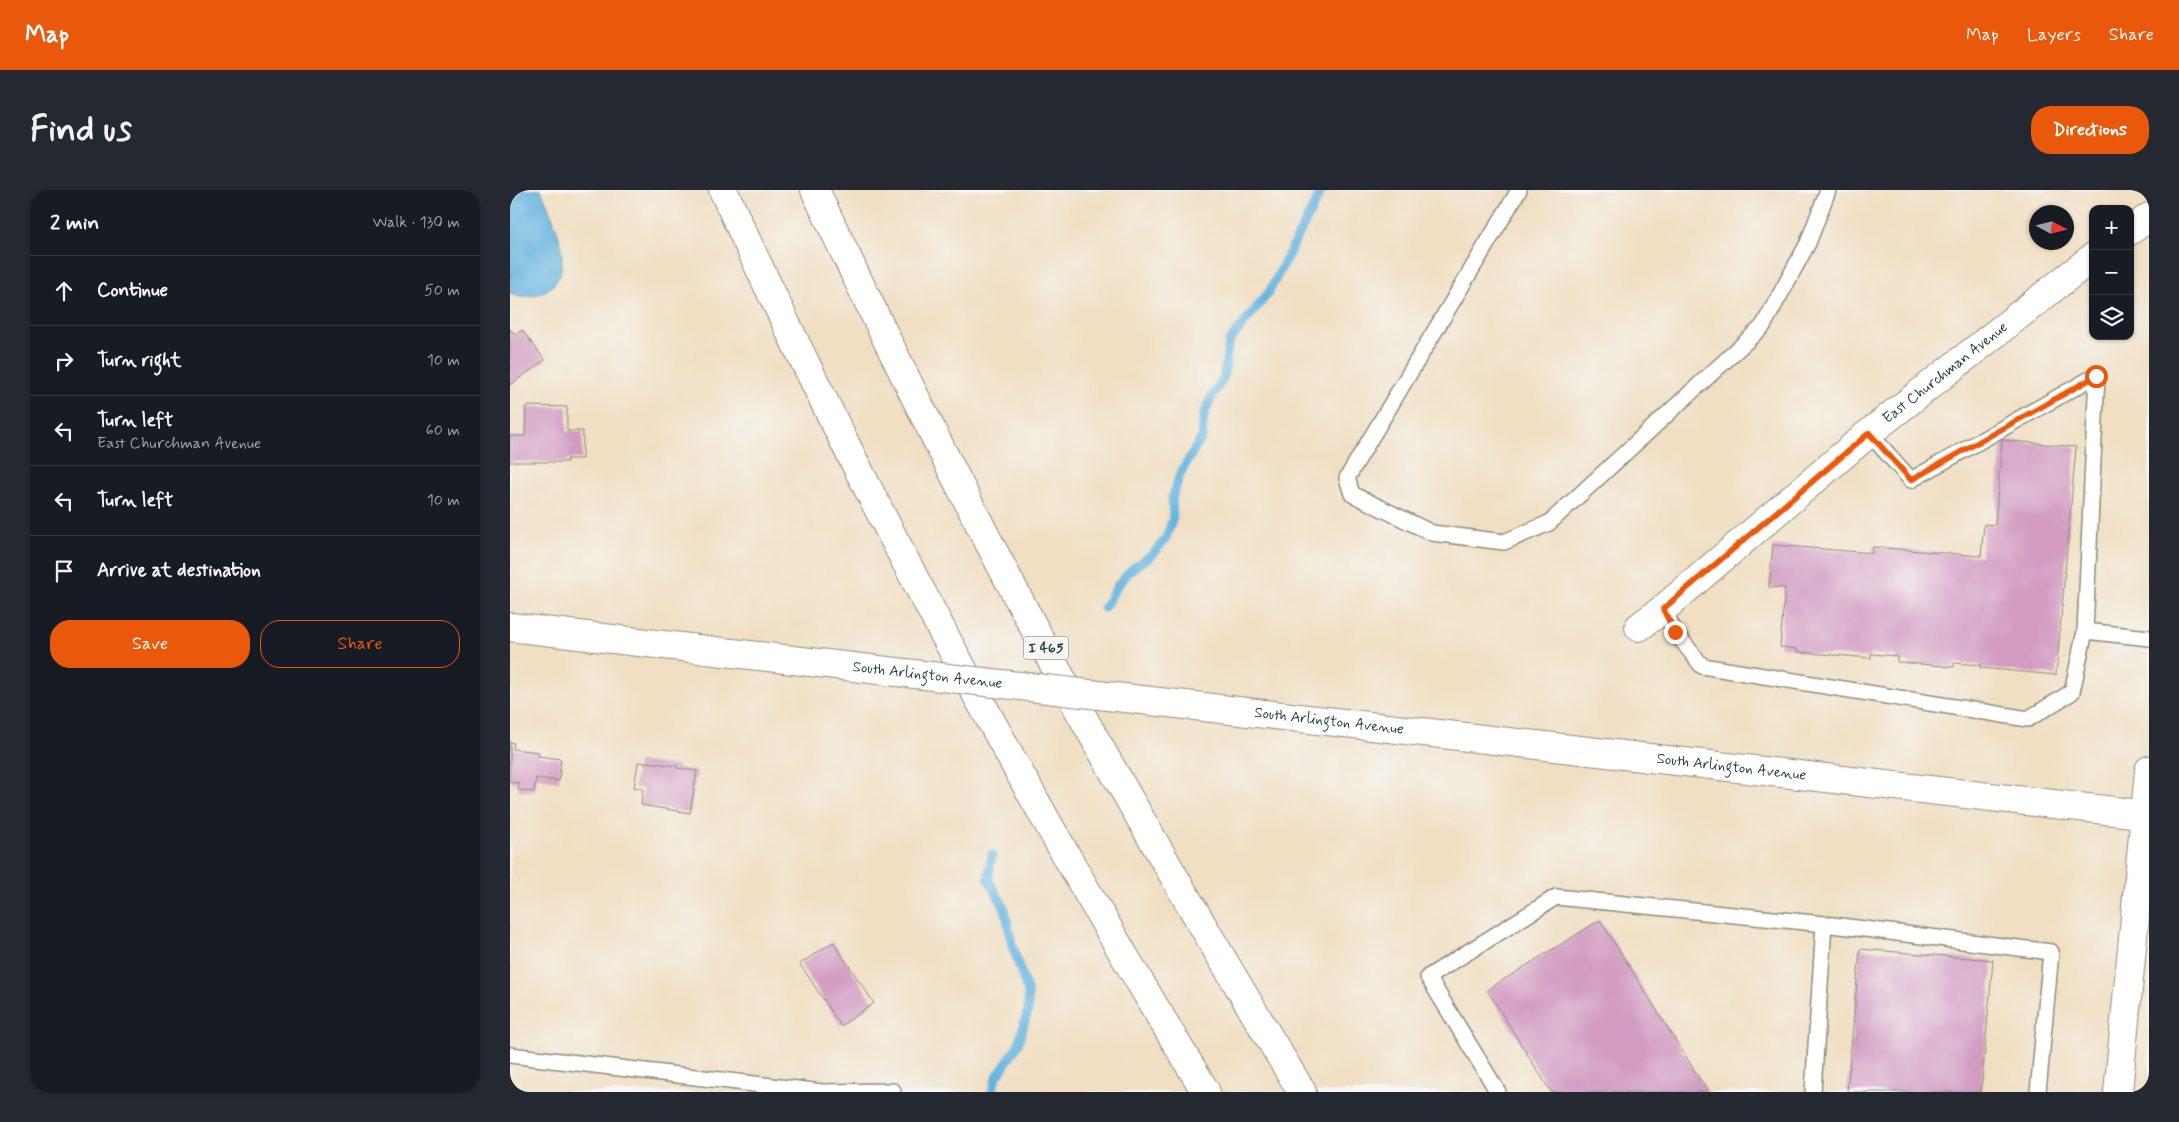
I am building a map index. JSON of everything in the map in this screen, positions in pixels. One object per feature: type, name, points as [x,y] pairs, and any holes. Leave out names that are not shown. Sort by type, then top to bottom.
[{"type":"main road","points":[[723,190],[794,342],[930,610],[1094,906],[1206,1092]]},
{"type":"main road","name":"I 465","points":[[815,190],[1002,568],[1171,872],[1302,1092]]},
{"type":"main road","points":[[2134,228],[2149,217]]},
{"type":"main road","name":"East Churchman Avenue","points":[[1639,627],[1663,609],[1869,433],[2089,260]]},
{"type":"main road","name":"South Arlington Avenue","points":[[510,627],[2147,814]]},
{"type":"main road","points":[[2118,1092],[2147,814],[2149,770]]},
{"type":"lane","points":[[1519,190],[1347,478],[1352,494],[1432,533],[1504,542],[1549,522],[1763,326],[1808,243],[1828,190]]},
{"type":"lane","points":[[1663,609],[1675,632],[1702,666],[2028,719],[2072,692],[2085,631],[2096,376],[1911,480],[1869,433]]},
{"type":"lane","points":[[2085,631],[2149,638]]},
{"type":"lane","points":[[1498,1092],[1428,976],[1556,897],[1824,924],[2051,952],[2038,1092]]},
{"type":"lane","points":[[1813,1092],[1824,924]]},
{"type":"lane","points":[[510,1055],[822,1092],[893,1090]]},
{"type":"water","points":[[510,190],[541,190],[560,244],[562,259],[560,273],[554,284],[543,292],[531,296],[519,296],[510,293]]},
{"type":"building","points":[[510,329],[515,335],[522,330],[545,360],[510,385]]},
{"type":"building","points":[[526,406],[567,407],[567,431],[583,431],[582,459],[567,459],[567,462],[510,462],[510,436],[525,436]]},
{"type":"building","points":[[2002,440],[2076,447],[2056,675],[1980,668],[1981,665],[1954,663],[1954,667],[1897,662],[1897,656],[1871,654],[1871,658],[1797,652],[1797,649],[1780,647],[1785,588],[1769,587],[1773,545],[1872,553],[1873,547],[1981,556],[1984,524],[1995,525]]},
{"type":"building","points":[[510,742],[514,743],[513,749],[539,752],[538,756],[561,759],[559,781],[536,778],[534,792],[518,790],[519,783],[510,782]]},
{"type":"building","points":[[638,762],[677,766],[677,768],[697,771],[690,813],[641,805],[643,789],[634,787]]},
{"type":"building","points":[[1600,920],[1708,1092],[1551,1092],[1487,990]]},
{"type":"building","points":[[833,942],[874,1003],[841,1026],[800,964]]},
{"type":"building","points":[[1860,949],[1993,960],[1981,1092],[1847,1092]]},
{"type":"waterway","points":[[1104,608],[1117,586],[1131,570],[1153,554],[1166,538],[1173,518],[1172,498],[1180,474],[1202,437],[1204,414],[1212,396],[1223,379],[1229,342],[1269,292],[1322,190]]},
{"type":"waterway","points":[[992,855],[988,879],[1005,909],[1012,945],[1028,993],[1028,1010],[1018,1045],[996,1078],[992,1092]]},
{"type":"route","points":[[1675,632],[1663,609],[1869,433],[1911,480],[2096,376]]}]
